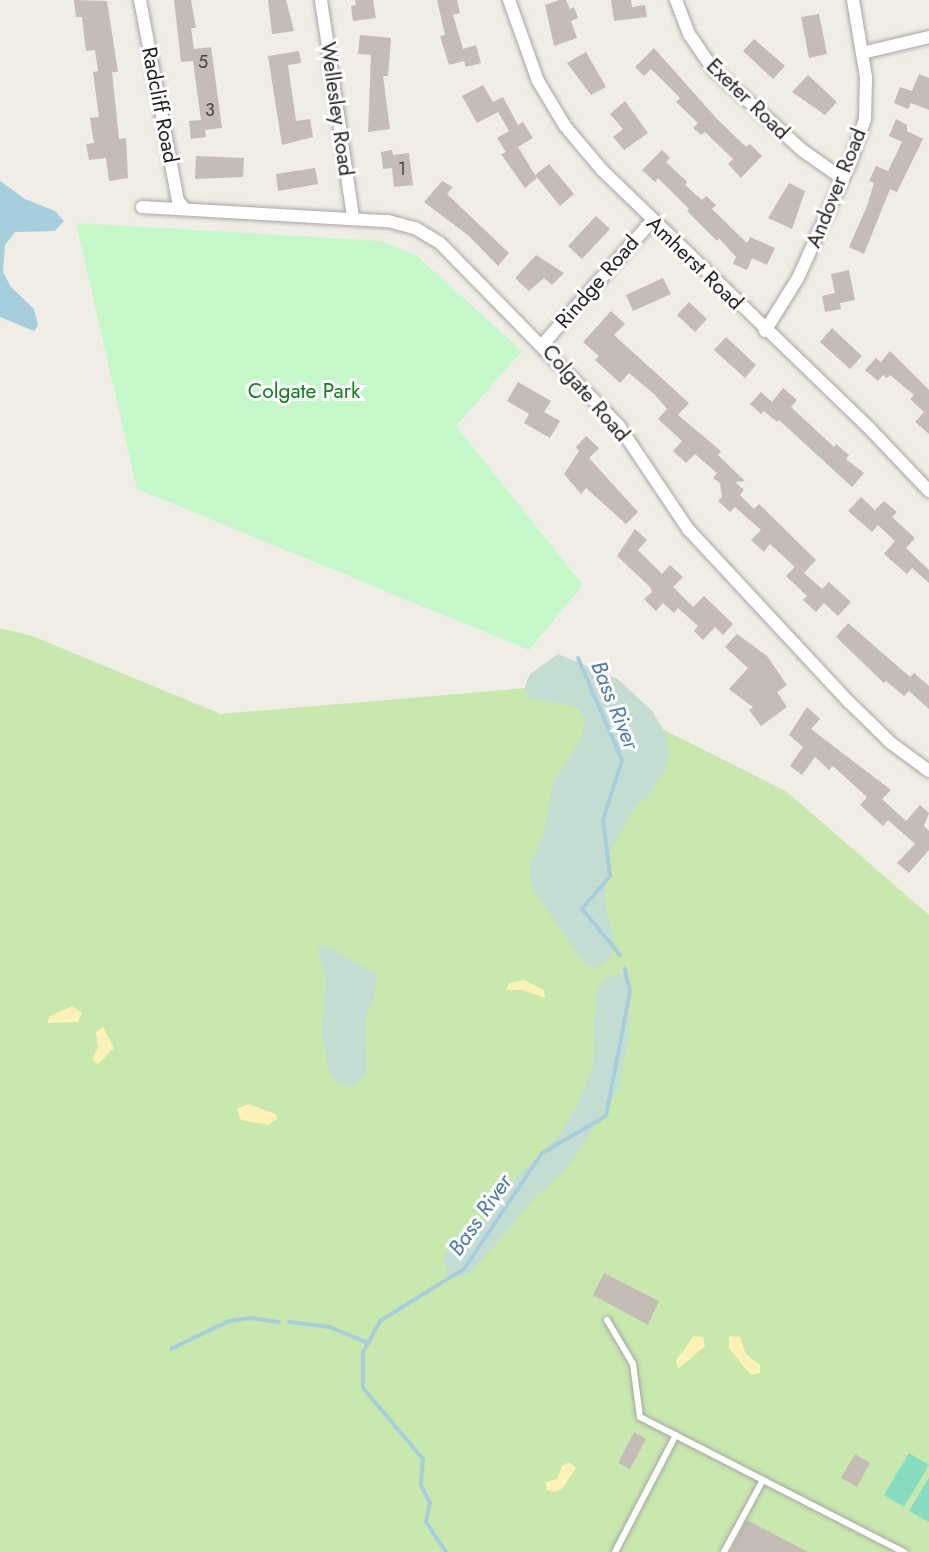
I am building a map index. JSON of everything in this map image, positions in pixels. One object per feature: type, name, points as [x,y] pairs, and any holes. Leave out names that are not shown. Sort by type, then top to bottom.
[{"type":"street","name":"Radcliff Road","points":[[140,0],[178,201],[184,208]]},
{"type":"street","name":"Wellesley Road","points":[[321,0],[353,218]]},
{"type":"street","name":"Amherst Road","points":[[508,0],[538,81],[565,126],[602,170],[765,331],[870,429],[929,491]]},
{"type":"street","name":"Exeter Road","points":[[676,0],[689,34],[712,69],[793,143],[843,179]]},
{"type":"street","name":"Andover Road","points":[[765,331],[798,278],[843,179],[865,119],[868,95],[853,0]]},
{"type":"street","points":[[862,53],[929,37]]},
{"type":"street","name":"Colgate Road","points":[[142,207],[353,218],[415,228],[440,243],[543,344],[618,426],[688,529],[849,702],[891,743],[929,771]]},
{"type":"street","name":"Rindge Road","points":[[543,344],[652,221]]},
{"type":"lane","points":[[607,1320],[633,1364],[639,1417],[904,1552]]},
{"type":"lane","points":[[615,1552],[676,1435]]},
{"type":"lane","points":[[724,1552],[763,1480]]},
{"type":"green space","name":"Colgate Park","points":[[76,223],[381,241],[416,255],[522,351],[456,426],[583,585],[529,650],[137,489]]},
{"type":"green space","points":[[0,628],[32,636],[221,714],[574,684],[787,792],[929,915],[929,1552],[0,1552]]},
{"type":"green space","points":[[558,654],[618,679],[652,711],[667,736],[669,758],[665,769],[650,794],[635,807],[610,853],[605,900],[614,943],[611,958],[595,969],[584,963],[535,893],[530,877],[530,862],[543,837],[553,783],[581,739],[585,721],[579,709],[529,698],[525,686],[530,674]]},
{"type":"green space","points":[[325,946],[376,973],[374,1002],[365,1016],[367,1074],[352,1087],[337,1081],[328,1071],[322,1030],[326,981],[318,947]]},
{"type":"green space","points":[[623,973],[630,990],[629,1037],[618,1089],[574,1159],[554,1181],[536,1196],[478,1265],[464,1276],[449,1279],[443,1254],[472,1235],[509,1185],[557,1138],[577,1106],[593,1066],[596,993],[604,979]]},
{"type":"green space","points":[[909,1453],[929,1465],[904,1507],[884,1495]]},
{"type":"green space","points":[[929,1477],[929,1522],[909,1511]]},
{"type":"sand","points":[[524,980],[544,990],[545,998],[522,990],[506,990],[509,983]]},
{"type":"sand","points":[[72,1006],[82,1013],[78,1022],[47,1023],[50,1016]]},
{"type":"sand","points":[[103,1027],[114,1048],[98,1064],[92,1059],[98,1048],[96,1032]]},
{"type":"sand","points":[[248,1104],[276,1114],[277,1119],[268,1125],[241,1120],[237,1109]]},
{"type":"sand","points":[[694,1336],[703,1337],[705,1346],[678,1369],[676,1360]]},
{"type":"sand","points":[[729,1336],[740,1337],[746,1354],[760,1365],[760,1373],[751,1375],[745,1368],[729,1348]]},
{"type":"sand","points":[[569,1462],[576,1468],[563,1488],[555,1492],[547,1490],[546,1482],[557,1479],[562,1466]]},
{"type":"water","points":[[0,181],[25,199],[55,211],[64,221],[55,231],[15,232],[5,245],[3,271],[10,286],[34,309],[38,325],[34,331],[0,317]]},
{"type":"building","points":[[74,0],[107,1],[118,72],[112,72],[119,139],[126,138],[128,178],[109,181],[106,158],[89,160],[86,144],[94,143],[90,118],[99,117],[93,72],[98,71],[95,50],[86,51],[82,17],[76,17]]},
{"type":"building","points":[[174,0],[191,0],[196,28],[191,28],[194,49],[211,47],[222,128],[205,130],[206,137],[191,139],[189,121],[201,120],[193,61],[181,62]]},
{"type":"building","points":[[268,0],[286,0],[294,31],[272,34]]},
{"type":"building","points":[[355,0],[373,0],[376,18],[353,21],[351,6],[356,5]]},
{"type":"building","points":[[437,0],[457,0],[460,13],[453,15],[463,49],[476,45],[481,63],[466,67],[464,61],[449,65],[440,36],[445,35]]},
{"type":"building","points":[[566,0],[570,9],[574,7],[578,18],[571,21],[577,38],[554,46],[545,5]]},
{"type":"building","points":[[611,0],[631,0],[632,7],[645,5],[647,17],[614,21]]},
{"type":"building","points":[[819,14],[827,54],[809,58],[801,17]]},
{"type":"building","points":[[360,35],[391,38],[388,76],[383,76],[390,129],[368,132],[371,55],[358,54]]},
{"type":"building","points":[[754,39],[785,66],[773,79],[743,51]]},
{"type":"building","points":[[654,48],[717,119],[746,147],[750,144],[762,156],[741,178],[728,164],[733,159],[705,132],[701,135],[693,128],[698,123],[676,102],[680,98],[651,69],[644,76],[635,67]]},
{"type":"building","points":[[299,51],[301,63],[288,65],[296,121],[310,119],[313,137],[282,145],[268,56]]},
{"type":"building","points":[[586,52],[606,87],[591,95],[567,63]]},
{"type":"building","points":[[919,74],[929,78],[929,110],[911,103],[908,109],[894,103],[900,87],[912,91]]},
{"type":"building","points":[[808,75],[837,102],[825,115],[792,92]]},
{"type":"building","points":[[483,85],[493,102],[503,97],[518,125],[523,122],[533,138],[518,147],[537,178],[525,188],[501,154],[506,152],[497,138],[509,131],[498,112],[477,123],[462,96]]},
{"type":"building","points":[[625,101],[648,133],[624,150],[613,137],[623,129],[610,114]]},
{"type":"building","points":[[896,119],[907,125],[907,131],[923,139],[897,192],[890,189],[864,254],[849,247],[867,206],[874,183],[869,181],[876,166],[888,171],[902,142],[889,136]]},
{"type":"building","points":[[392,150],[393,155],[409,153],[413,185],[394,187],[392,168],[383,169],[381,152]]},
{"type":"building","points":[[662,150],[670,158],[666,162],[687,182],[685,185],[702,200],[706,196],[716,205],[712,209],[747,243],[750,237],[775,248],[767,265],[752,258],[747,270],[733,264],[736,257],[719,238],[717,241],[658,178],[655,182],[642,170]]},
{"type":"building","points":[[196,156],[244,158],[243,177],[195,179]]},
{"type":"building","points":[[549,164],[574,194],[560,206],[535,175]]},
{"type":"building","points":[[315,168],[318,184],[278,191],[276,174]]},
{"type":"building","points":[[442,181],[453,187],[447,194],[509,253],[498,266],[469,236],[424,202]]},
{"type":"building","points":[[789,183],[805,191],[792,229],[768,218]]},
{"type":"building","points":[[596,216],[610,229],[582,259],[568,246]]},
{"type":"building","points":[[536,255],[564,273],[552,285],[544,278],[529,291],[515,278]]},
{"type":"building","points":[[849,270],[855,300],[840,303],[841,309],[825,312],[822,296],[835,293],[831,274]]},
{"type":"building","points":[[663,278],[671,294],[633,311],[626,295]]},
{"type":"building","points":[[689,302],[707,319],[695,332],[677,315]]},
{"type":"building","points":[[611,311],[625,324],[614,335],[689,403],[678,415],[721,451],[718,455],[745,481],[735,482],[744,490],[740,495],[754,509],[759,504],[816,560],[804,573],[822,589],[829,582],[851,602],[838,616],[824,603],[816,612],[803,600],[807,596],[786,576],[795,567],[770,544],[764,552],[751,540],[761,530],[735,507],[730,512],[718,501],[722,497],[720,483],[713,478],[717,473],[695,454],[686,463],[673,451],[682,441],[658,419],[667,409],[655,395],[629,373],[620,383],[595,360],[599,356],[583,342]]},
{"type":"building","points":[[832,328],[862,356],[850,369],[820,342]]},
{"type":"building","points":[[726,337],[756,365],[745,378],[714,350]]},
{"type":"building","points":[[890,351],[929,390],[929,434],[915,422],[924,412],[910,399],[914,395],[890,375],[887,378],[883,375],[878,381],[865,370],[876,358],[881,362]]},
{"type":"building","points":[[518,382],[551,401],[544,412],[560,421],[550,438],[524,423],[529,414],[507,401]]},
{"type":"building","points":[[783,388],[797,400],[791,407],[834,447],[836,444],[849,455],[846,459],[864,473],[852,487],[779,420],[777,422],[764,411],[761,414],[750,404],[761,392],[772,402]]},
{"type":"building","points":[[586,436],[599,448],[589,458],[638,512],[626,524],[586,488],[581,494],[564,474],[579,451],[576,447]]},
{"type":"building","points":[[861,497],[875,510],[884,501],[897,512],[892,517],[915,538],[906,548],[929,570],[929,583],[912,568],[907,574],[884,554],[895,541],[878,525],[872,532],[848,511]]},
{"type":"building","points":[[635,529],[647,540],[638,550],[662,574],[670,565],[683,577],[673,587],[693,607],[704,596],[733,624],[723,635],[715,627],[703,640],[694,631],[698,626],[678,608],[674,613],[663,603],[656,611],[644,599],[652,592],[650,587],[617,556]]},
{"type":"building","points":[[848,623],[910,677],[914,673],[929,686],[929,709],[909,691],[904,696],[886,681],[884,683],[836,637]]},
{"type":"building","points":[[737,634],[767,656],[787,685],[777,692],[787,707],[761,726],[749,710],[753,707],[729,689],[748,668],[725,647]]},
{"type":"building","points":[[807,707],[820,719],[811,729],[891,790],[882,799],[906,821],[920,805],[929,813],[924,826],[929,831],[929,850],[909,873],[897,863],[915,844],[888,820],[883,826],[860,805],[867,797],[833,766],[829,770],[815,757],[802,775],[790,766],[803,747],[789,735]]},
{"type":"building","points":[[604,1273],[659,1301],[648,1325],[593,1295]]},
{"type":"building","points":[[634,1432],[646,1439],[630,1469],[618,1463]]},
{"type":"building","points":[[855,1454],[870,1463],[857,1487],[841,1478]]},
{"type":"building","points":[[747,1520],[808,1552],[730,1552]]},
{"type":"waterway","name":"Bass River","points":[[578,658],[622,760],[603,820],[610,876],[582,909],[620,955]]},
{"type":"waterway","name":"Bass River","points":[[446,1552],[426,1522],[430,1503],[421,1485],[423,1459],[363,1388],[363,1352],[380,1321],[464,1269],[542,1153],[606,1116],[630,991],[625,969]]},
{"type":"waterway","points":[[171,1349],[229,1321],[251,1318],[279,1322]]},
{"type":"waterway","points":[[289,1322],[330,1327],[368,1343]]}]
